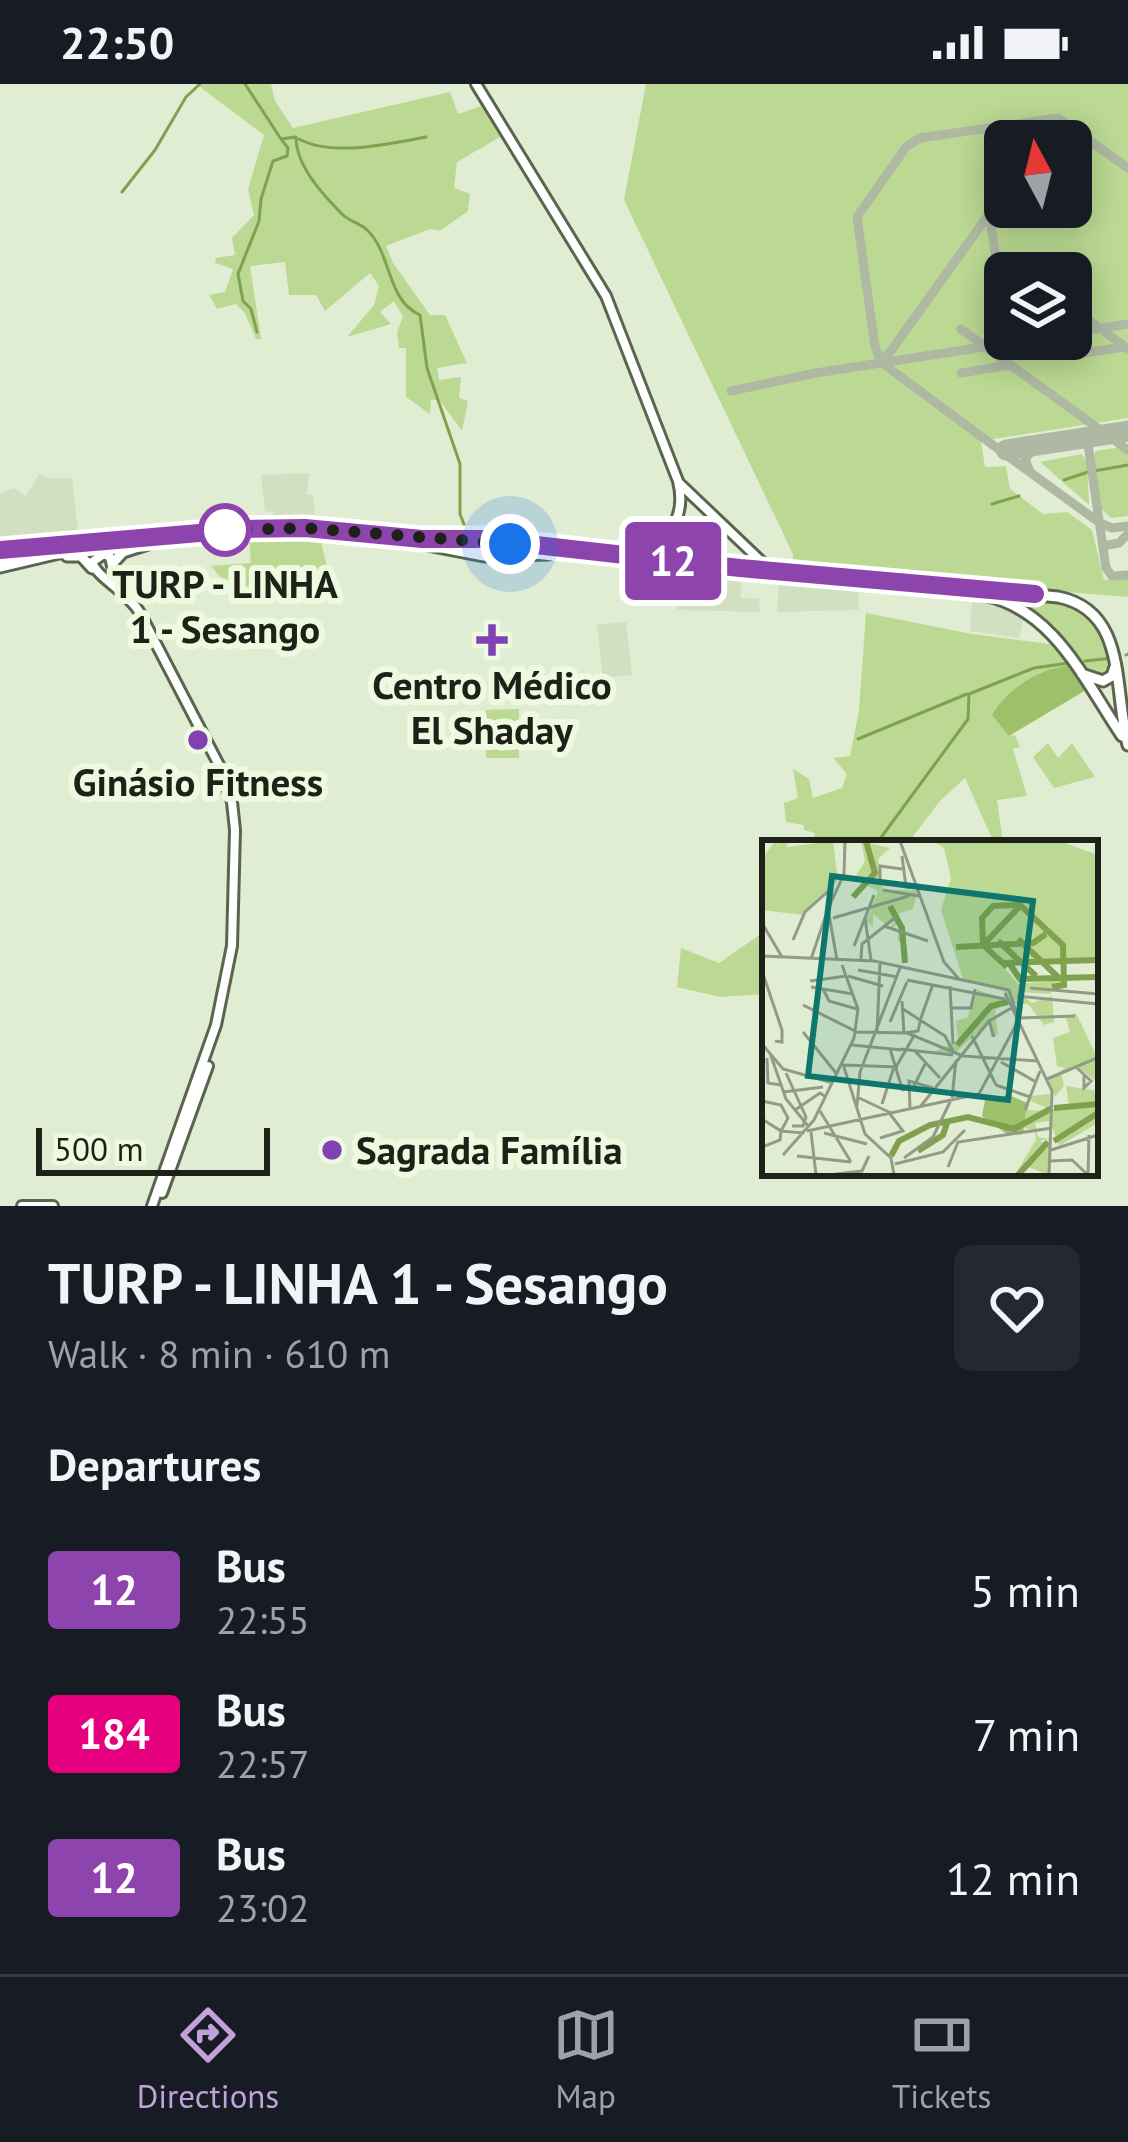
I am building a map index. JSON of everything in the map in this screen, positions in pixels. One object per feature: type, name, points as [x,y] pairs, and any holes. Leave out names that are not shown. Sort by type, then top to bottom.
[{"type":"main road","points":[[1035,616],[999,599],[962,592],[574,556],[496,556],[313,533],[251,533],[68,550],[18,565],[0,566],[0,552],[260,528],[495,541],[1066,598],[1089,608],[1109,631],[1128,745]]},
{"type":"main road","points":[[466,553],[477,547],[470,539]]},
{"type":"main road","points":[[495,541],[484,548],[496,556]]},
{"type":"main road","points":[[112,565],[123,552],[157,542]]},
{"type":"main road","points":[[13,549],[8,558],[18,565]]},
{"type":"main road","points":[[32,560],[74,555],[85,558],[95,570]]},
{"type":"main road","points":[[1035,594],[1026,601],[1035,616],[1054,635],[1128,745]]},
{"type":"main road","points":[[1078,670],[1092,680],[1107,680],[1116,656]]},
{"type":"street","points":[[476,84],[606,296],[677,482],[680,506],[671,530],[652,548],[622,556]]},
{"type":"street","points":[[677,482],[762,562],[798,573]]},
{"type":"street","points":[[100,554],[107,555],[118,582],[138,599],[212,738],[238,812],[237,946],[221,1027],[154,1206],[216,1025],[232,946],[235,819],[219,764],[140,613],[128,595],[95,570],[93,558],[100,554]]},
{"type":"street","points":[[95,570],[106,574],[112,565]]},
{"type":"street","points":[[22,1206],[53,1206]]},
{"type":"shaded area","points":[[310,473],[306,494],[313,495],[316,521],[274,521],[273,512],[265,511],[261,475]]},
{"type":"shaded area","points":[[39,474],[72,478],[79,539],[0,546],[0,493],[14,488],[26,496]]},
{"type":"shaded area","points":[[662,570],[741,579],[741,598],[759,598],[760,612],[678,610],[677,594],[662,595]]},
{"type":"shaded area","points":[[779,582],[859,589],[858,610],[777,612]]},
{"type":"shaded area","points":[[972,599],[995,602],[1025,615],[1019,638],[970,631]]},
{"type":"shaded area","points":[[626,622],[632,675],[603,678],[597,625]]},
{"type":"green space","points":[[196,84],[271,84],[275,101],[293,128],[450,92],[458,114],[481,106],[500,137],[457,162],[454,188],[470,194],[468,211],[440,231],[430,229],[386,246],[430,315],[445,315],[467,363],[437,368],[439,380],[461,377],[459,398],[468,401],[462,431],[440,401],[431,399],[430,414],[406,397],[406,348],[399,348],[397,332],[403,317],[394,301],[380,312],[391,324],[347,337],[374,305],[379,286],[370,273],[325,311],[316,295],[289,295],[285,262],[250,266],[261,339],[256,339],[236,304],[217,309],[209,295],[225,292],[233,269],[215,263],[216,258],[235,255],[232,238],[254,215],[248,189],[264,135]]},
{"type":"green space","points":[[646,84],[1128,84],[1128,418],[981,441],[985,467],[1006,466],[1010,489],[1043,514],[1067,512],[1092,530],[1104,580],[1128,578],[1128,597],[813,572],[812,565],[793,562],[624,200]]},
{"type":"green space","points":[[1120,447],[1128,453],[1128,516],[1111,518],[1099,507],[1093,457],[1096,451]]},
{"type":"green space","points":[[1082,454],[1087,462],[1089,505],[1040,462]]},
{"type":"green space","points":[[249,538],[320,538],[333,592],[230,588],[211,566],[251,563]]},
{"type":"green space","points":[[1034,598],[1067,603],[1092,618],[1110,651],[1109,674],[1101,679],[1088,676],[1056,631],[1030,608]]},
{"type":"green space","points":[[866,613],[1057,645],[1070,665],[1041,673],[1021,696],[1009,736],[1015,735],[1020,747],[1013,749],[1027,796],[997,800],[1003,840],[993,840],[965,778],[910,840],[814,840],[815,833],[804,830],[804,825],[786,822],[784,803],[798,798],[793,769],[809,779],[813,798],[842,788],[847,774],[833,758],[850,756],[859,710]]},
{"type":"green space","points":[[1070,665],[1086,690],[1009,736],[992,715],[999,705],[1025,681]]},
{"type":"green space","points":[[519,709],[519,758],[486,758],[486,710]]},
{"type":"green space","points":[[1048,743],[1058,758],[1072,743],[1095,777],[1054,788],[1033,757]]},
{"type":"green space","points":[[762,933],[762,994],[720,997],[677,987],[681,948],[719,963]]},
{"type":"waterway","points":[[122,192],[155,150],[186,97],[200,84]]},
{"type":"waterway","points":[[245,84],[281,139],[296,137],[301,159],[319,189],[375,240],[401,299],[420,315],[427,368],[460,464],[460,514],[465,527]]},
{"type":"waterway","points":[[299,139],[344,148],[426,137]]},
{"type":"waterway","points":[[257,332],[251,309],[243,301],[238,274],[259,221],[273,161],[287,156],[288,148],[281,139]]},
{"type":"waterway","points":[[1094,471],[1128,465]]},
{"type":"waterway","points":[[1064,480],[1088,472]]},
{"type":"waterway","points":[[992,504],[1019,496]]},
{"type":"waterway","points":[[1085,661],[1113,658]]},
{"type":"waterway","points":[[879,840],[968,719],[969,694],[1034,668],[1069,663]]},
{"type":"waterway","points":[[1069,664],[1085,687]]},
{"type":"waterway","points":[[858,739],[967,694]]},
{"type":"taxiway","points":[[1028,471],[882,363],[875,347],[857,217],[906,147],[920,138],[1058,118],[1128,168]]},
{"type":"taxiway","points":[[882,363],[984,221]]},
{"type":"taxiway","points":[[991,228],[995,252]]},
{"type":"taxiway","points":[[1092,322],[1128,349]]},
{"type":"taxiway","points":[[1092,330],[1128,324]]},
{"type":"taxiway","points":[[961,329],[1128,450]]},
{"type":"taxiway","points":[[731,391],[984,347]]},
{"type":"taxiway","points":[[1092,352],[1124,347]]},
{"type":"taxiway","points":[[961,373],[1009,365]]},
{"type":"taxiway","points":[[1087,438],[1106,568],[1112,576],[1128,575]]},
{"type":"taxiway","points":[[1035,446],[1025,460],[1031,473],[1100,523],[1112,528],[1128,526]]},
{"type":"taxiway","points":[[1103,546],[1119,543],[1128,534]]},
{"type":"runway","points":[[1006,450],[1128,431]]},
{"type":"bus line","name":"12","points":[[0,550],[305,528],[422,539],[482,539],[1035,594]]},
{"type":"place","name":"TURP - LINHA 1 - Sesango","points":[[225,530]]},
{"type":"place","name":"Centro Médico El Shaday","points":[[492,640]]},
{"type":"place","name":"Ginásio Fitness","points":[[198,740]]},
{"type":"place","name":"Sagrada Família","points":[[332,1150]]},
{"type":"route","points":[[225,530],[305,528],[510,544]]}]
